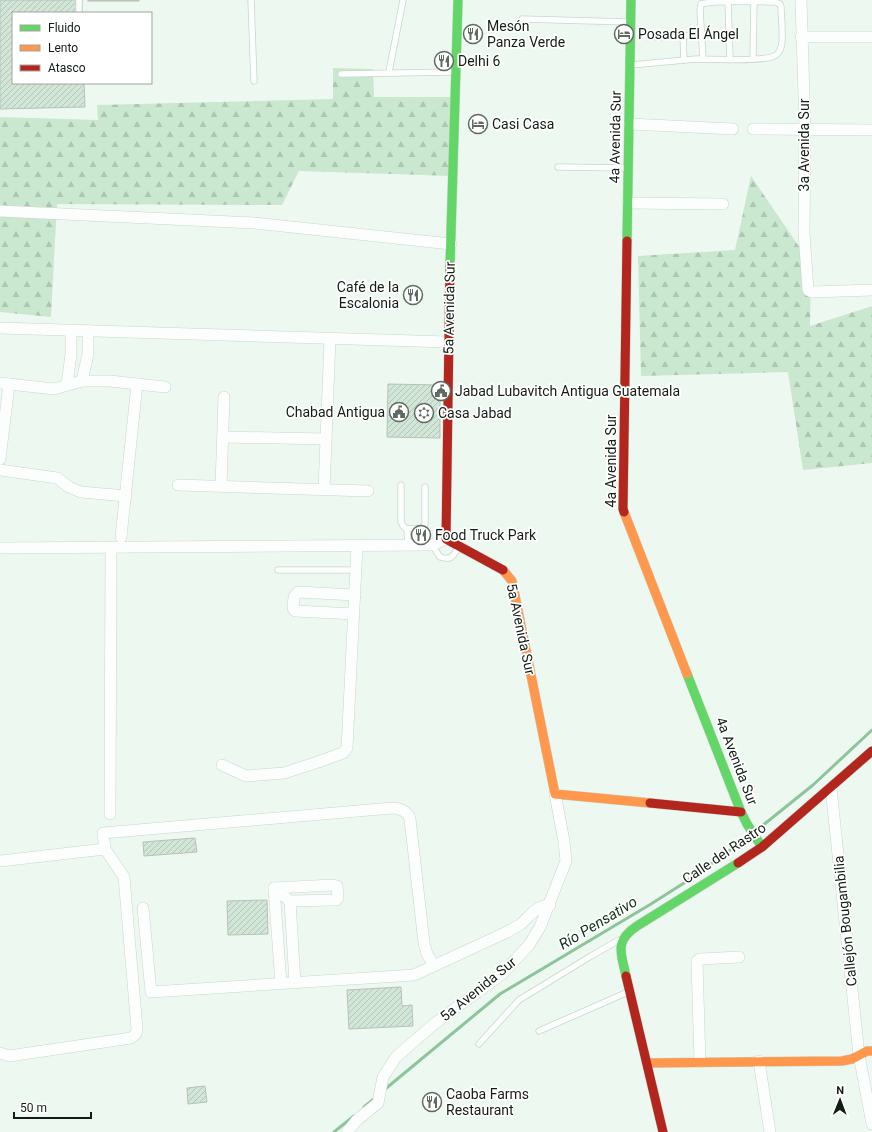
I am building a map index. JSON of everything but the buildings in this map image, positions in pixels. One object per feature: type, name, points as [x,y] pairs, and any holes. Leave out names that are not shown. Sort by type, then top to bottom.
[{"type":"street","name":"5a Avenida Sur","points":[[347,1132],[357,1120],[378,1103],[381,1084],[387,1069],[396,1057],[409,1044],[434,1024],[502,974],[529,945],[540,927],[550,905],[566,861],[564,841],[555,794],[512,581],[502,568],[446,539],[448,342],[458,0]]},
{"type":"street","name":"4a Avenida Sur","points":[[631,0],[623,509],[739,807],[747,824],[760,844]]},
{"type":"street","name":"3a Avenida Sur","points":[[801,0],[806,129],[804,232],[808,290],[812,292],[872,290]]},
{"type":"street","points":[[802,37],[872,37]]},
{"type":"street","points":[[630,124],[733,128]]},
{"type":"street","points":[[753,128],[872,130]]},
{"type":"street","points":[[628,203],[723,204]]},
{"type":"street","points":[[0,211],[254,223],[451,244]]},
{"type":"street","points":[[0,328],[448,342]]},
{"type":"street","points":[[67,385],[71,354],[71,330]]},
{"type":"street","points":[[82,381],[88,354],[88,331]]},
{"type":"street","points":[[324,490],[330,339]]},
{"type":"street","points":[[0,459],[4,384],[54,389],[82,381],[110,381],[165,387]]},
{"type":"street","points":[[121,537],[138,384]]},
{"type":"street","points":[[221,486],[224,397]]},
{"type":"street","points":[[223,437],[326,439]]},
{"type":"street","points":[[0,470],[57,478],[69,487],[81,492],[126,496]]},
{"type":"street","points":[[178,485],[368,491]]},
{"type":"street","points":[[0,548],[432,546],[446,539]]},
{"type":"street","points":[[222,765],[246,776],[284,773],[343,753],[347,748],[357,546]]},
{"type":"street","points":[[110,814],[111,548]]},
{"type":"street","points":[[354,614],[295,611],[293,608],[294,597],[298,592],[355,595]]},
{"type":"street","name":"Calle del Rastro","points":[[622,939],[627,932],[740,862],[760,844],[831,788],[872,751]]},
{"type":"street","name":"Callejón Bougambilia","points":[[831,788],[859,1055],[872,1124]]},
{"type":"street","points":[[555,794],[728,810],[739,807]]},
{"type":"street","points":[[0,1053],[10,1056],[131,1038],[136,1034],[137,1030],[124,877],[105,849],[103,833],[392,808],[400,809],[407,813],[410,820],[424,943],[427,954],[434,966]]},
{"type":"street","points":[[0,861],[105,849]]},
{"type":"street","points":[[333,885],[337,886],[338,888],[338,898],[336,900],[290,901],[274,888],[333,885]]},
{"type":"street","points":[[274,888],[281,984]]},
{"type":"street","points":[[290,901],[295,983]]},
{"type":"street","points":[[144,908],[151,992],[414,975],[507,932],[519,925],[538,908],[544,905],[550,905]]},
{"type":"street","points":[[622,939],[620,946],[621,955],[663,1132]]},
{"type":"street","points":[[700,1062],[697,961],[700,959],[739,957]]},
{"type":"street","points":[[647,1063],[842,1061],[852,1059],[867,1051],[872,1051]]},
{"type":"street","points":[[759,1061],[770,1132]]},
{"type":"lane","points":[[79,0],[79,12]]},
{"type":"lane","points":[[250,0],[254,81]]},
{"type":"lane","points":[[389,72],[403,0]]},
{"type":"lane","points":[[728,1],[730,59]]},
{"type":"lane","points":[[631,65],[684,60],[753,59],[772,57],[778,54],[782,46],[780,4],[775,2],[728,1],[705,2],[701,4],[700,10],[703,59]]},
{"type":"lane","points":[[753,59],[754,2]]},
{"type":"lane","points":[[522,19],[631,22]]},
{"type":"lane","points":[[656,37],[702,35]]},
{"type":"lane","points":[[683,36],[684,60]]},
{"type":"lane","points":[[341,74],[456,72]]},
{"type":"lane","points":[[558,167],[629,168]]},
{"type":"lane","points":[[401,485],[401,521],[403,526],[407,529],[408,545]]},
{"type":"lane","points":[[407,529],[422,528],[425,525],[425,486]]},
{"type":"lane","points":[[432,546],[440,557],[447,559],[453,557],[460,546]]},
{"type":"lane","points":[[278,570],[356,570]]},
{"type":"lane","points":[[479,1044],[518,1000],[622,939]]},
{"type":"lane","points":[[539,1031],[612,998],[630,992]]},
{"type":"green space","points":[[333,68],[373,69],[374,97],[453,97],[452,176],[299,171],[282,205],[57,204],[51,317],[0,312],[0,117],[98,120],[97,105],[333,99]]},
{"type":"green space","points":[[751,176],[811,264],[810,326],[872,306],[872,463],[803,470],[788,372],[641,376],[638,256],[735,250]]},
{"type":"waterway","name":"Río Pensativo","points":[[757,830],[813,785],[872,730]]},
{"type":"waterway","name":"Río Pensativo","points":[[384,1090],[500,994],[651,904],[684,883],[750,836]]},
{"type":"waterway","name":"Río Pensativo","points":[[364,1107],[375,1098]]},
{"type":"waterway","name":"Río Pensativo","points":[[334,1132],[354,1116]]},
{"type":"traffic: fast","points":[[450,266],[458,0]]},
{"type":"traffic: fast","points":[[627,241],[631,0]]},
{"type":"traffic: fast","points":[[687,674],[741,812],[762,847]]},
{"type":"traffic: fast","points":[[626,976],[621,954],[622,942],[625,937],[637,926],[738,863]]},
{"type":"traffic: slow","points":[[624,512],[687,674]]},
{"type":"traffic: slow","points":[[503,570],[512,581],[555,794],[650,803]]},
{"type":"traffic: slow","points":[[647,1063],[842,1061],[852,1059],[867,1051],[872,1051]]},
{"type":"traffic: jam","points":[[624,512],[627,241]]},
{"type":"traffic: jam","points":[[450,266],[446,539],[503,570]]},
{"type":"traffic: jam","points":[[738,863],[762,847],[872,751]]},
{"type":"traffic: jam","points":[[650,803],[741,812]]},
{"type":"traffic: jam","points":[[626,976],[663,1132]]},
{"type":"place","name":"Mesón Panza Verde","points":[[473,34]]},
{"type":"place","name":"Posada El Ángel","points":[[624,34]]},
{"type":"place","name":"Delhi 6","points":[[444,61]]},
{"type":"place","name":"Casi Casa","points":[[478,124]]},
{"type":"place","name":"Café de la Escalonia","points":[[413,295]]},
{"type":"place","name":"Jabad Lubavitch Antigua Guatemala","points":[[441,391]]},
{"type":"place","name":"Chabad Antigua","points":[[399,412]]},
{"type":"place","name":"Casa Jabad","points":[[424,413]]},
{"type":"place","name":"Food Truck Park","points":[[421,535]]},
{"type":"place","name":"Caoba Farms Restaurant","points":[[432,1102]]}]
